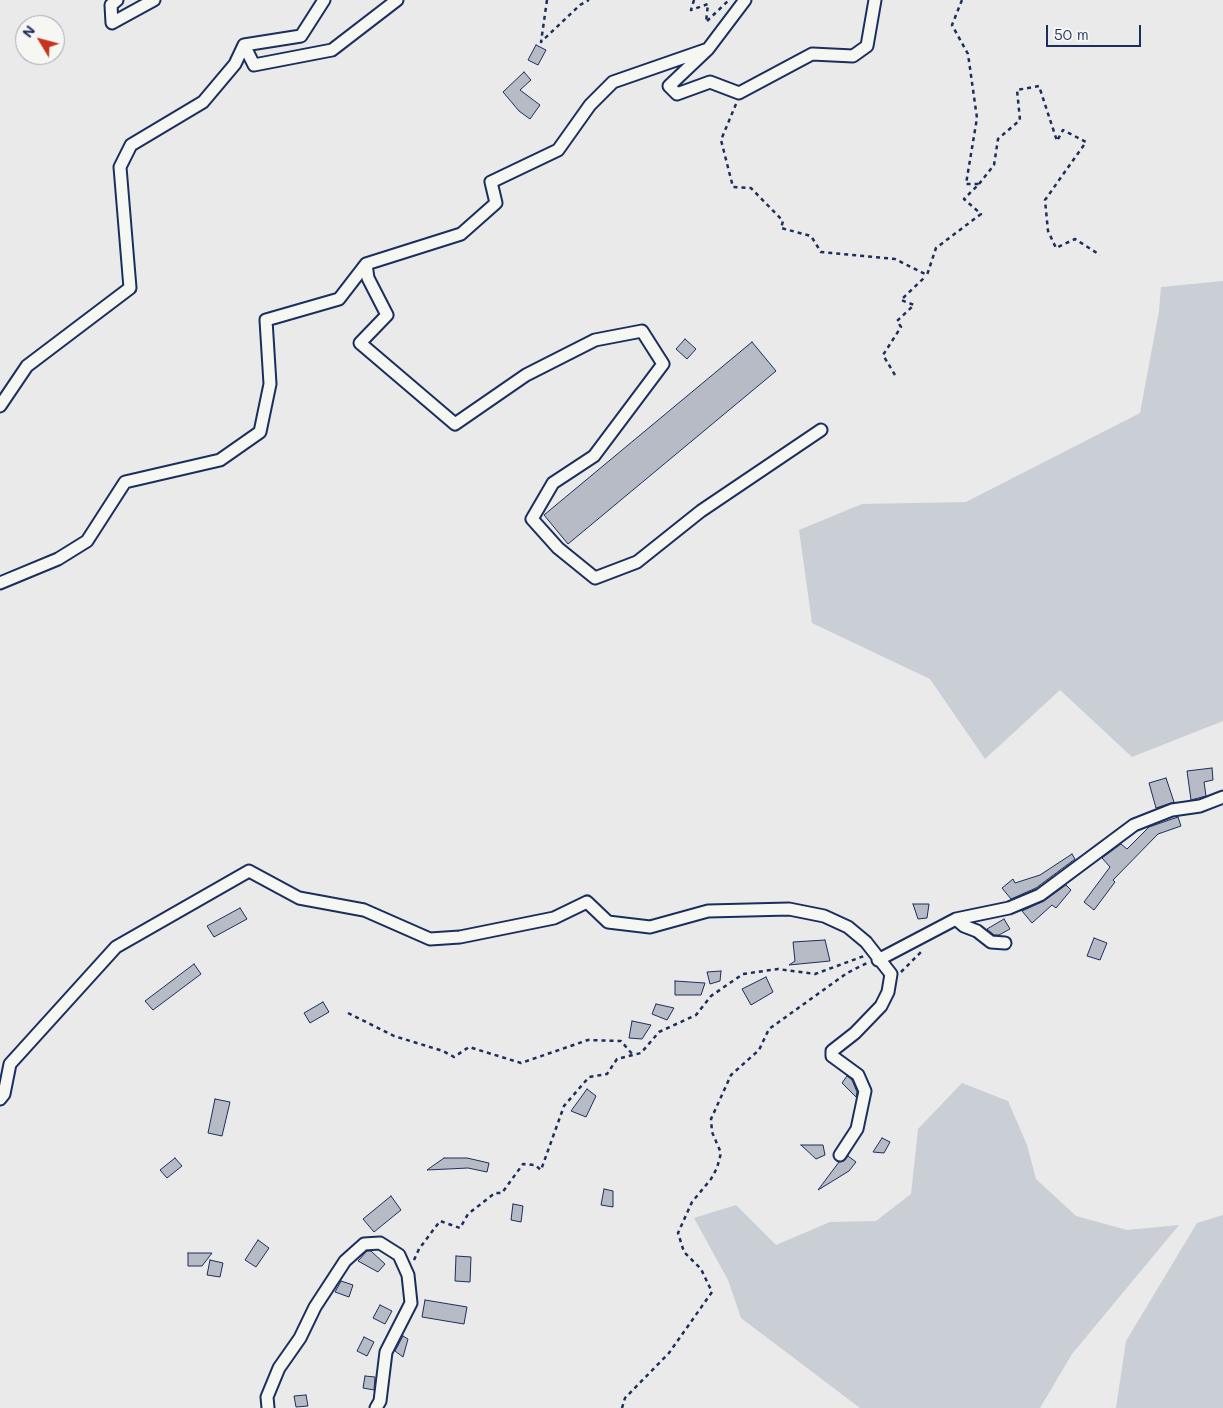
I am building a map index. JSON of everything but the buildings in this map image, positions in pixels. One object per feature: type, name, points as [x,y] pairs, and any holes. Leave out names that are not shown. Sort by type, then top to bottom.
[{"type":"street","points":[[117,0],[111,5],[112,23],[154,0]]},
{"type":"street","points":[[244,45],[301,36],[324,0]]},
{"type":"street","points":[[244,45],[254,65],[332,50],[397,0]]},
{"type":"street","points":[[745,0],[708,49],[669,86],[677,94],[710,82],[739,93],[812,54],[853,56],[867,46],[875,0]]},
{"type":"street","points":[[0,406],[27,366],[130,288],[120,167],[131,145],[203,102],[235,64],[244,45]]},
{"type":"street","points":[[0,583],[58,559],[87,541],[126,482],[220,460],[260,432],[270,384],[266,320],[339,299],[366,264],[461,234],[496,202],[491,182],[558,150],[590,105],[613,82],[708,49]]},
{"type":"street","points":[[366,264],[368,278],[388,315],[360,342],[455,424],[526,376],[594,340],[642,331],[663,364],[594,456],[553,483],[532,519],[558,548],[595,578],[637,562],[701,511],[821,430]]},
{"type":"street","points":[[876,956],[956,919],[1009,908],[1040,895],[1134,826],[1172,810],[1200,806],[1223,797]]},
{"type":"street","points":[[0,1099],[4,1094],[10,1064],[116,947],[249,871],[299,898],[364,910],[430,939],[460,936],[554,918],[587,902],[608,922],[650,927],[708,911],[798,911],[824,916],[848,927],[866,942],[891,974],[888,992],[880,1006],[868,1020],[832,1051],[832,1056],[858,1075],[865,1091],[857,1128],[840,1155]]},
{"type":"street","points":[[956,919],[964,926],[977,931],[991,942],[1005,943]]},
{"type":"street","points":[[268,1408],[267,1397],[279,1368],[300,1338],[315,1307],[345,1261],[364,1244],[380,1243],[399,1255],[408,1275],[410,1303],[386,1352],[380,1401],[376,1408]]},
{"type":"path","points":[[547,0],[541,42],[580,5],[589,0]]},
{"type":"path","points":[[694,0],[692,10],[708,4],[706,22],[729,0]]},
{"type":"path","points":[[962,0],[952,25],[968,54],[977,118],[966,184],[979,184]]},
{"type":"path","points":[[895,375],[883,355],[900,327],[897,321],[914,305],[901,300],[927,275],[936,248],[981,214],[964,199],[994,165],[998,140],[1020,120],[1017,90],[1038,86],[1057,141],[1063,130],[1086,142],[1044,200],[1048,231],[1056,248],[1075,239],[1100,255]]},
{"type":"path","points":[[739,93],[720,140],[733,187],[751,188],[783,221],[781,228],[811,236],[821,252],[895,259],[927,275]]},
{"type":"path","points":[[898,977],[927,947]]},
{"type":"path","points":[[408,1275],[419,1249],[440,1221],[460,1228],[468,1214],[495,1193],[502,1193],[523,1164],[535,1165],[541,1170],[564,1106],[589,1077],[607,1074],[617,1059],[641,1052],[659,1032],[696,1015],[711,996],[743,974],[778,969],[815,974],[876,956]]},
{"type":"path","points":[[622,1408],[625,1398],[669,1352],[712,1292],[701,1269],[684,1252],[678,1233],[692,1202],[711,1179],[717,1168],[721,1153],[712,1132],[711,1119],[731,1075],[759,1050],[769,1029],[847,973],[876,956]]},
{"type":"path","points":[[348,1013],[394,1036],[443,1051],[454,1057],[469,1047],[521,1063],[588,1040],[622,1041],[633,1055]]},
{"type":"shaded area","points":[[1223,281],[1223,721],[1132,757],[1060,690],[985,759],[930,679],[812,623],[799,530],[862,504],[966,502],[1140,413],[1159,311],[1161,287]]},
{"type":"shaded area","points":[[962,1083],[1008,1101],[1027,1145],[1036,1179],[1076,1216],[1127,1230],[1179,1225],[1072,1354],[1040,1408],[860,1408],[741,1318],[728,1280],[694,1218],[736,1205],[776,1245],[830,1222],[876,1221],[911,1194],[918,1129]]},
{"type":"shaded area","points":[[1223,1215],[1223,1408],[1116,1408],[1126,1341],[1197,1223]]}]
